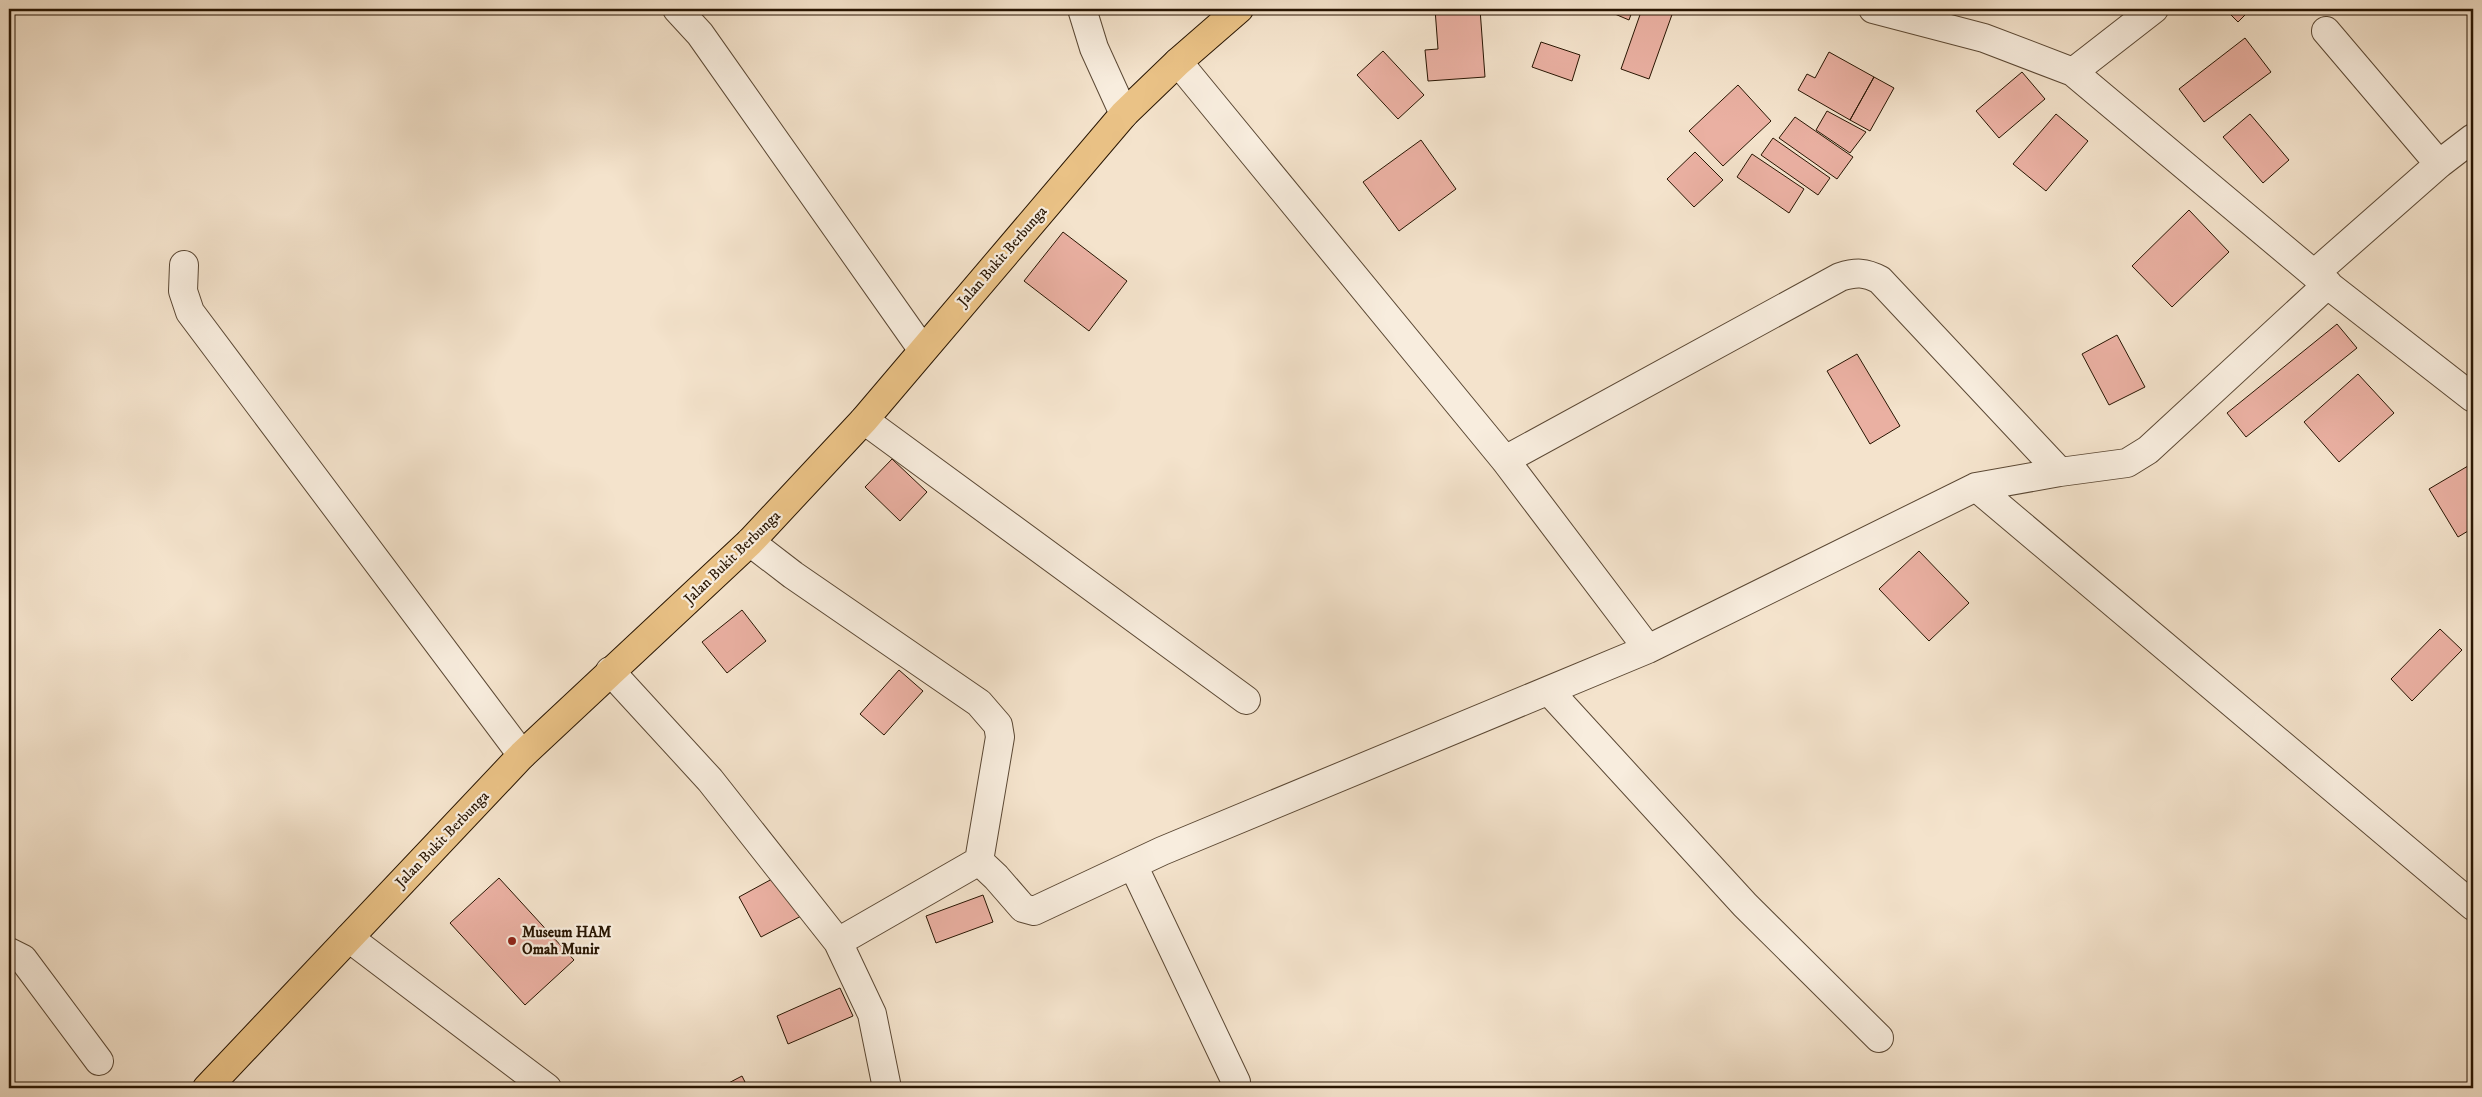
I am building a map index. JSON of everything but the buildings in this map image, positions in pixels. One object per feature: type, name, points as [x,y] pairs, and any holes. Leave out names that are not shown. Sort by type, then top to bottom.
[{"type":"main road","name":"Jalan Bukit Berbunga","points":[[207,1088],[522,754],[750,542],[864,420],[922,349],[1124,114],[1178,62],[1239,9]]},
{"type":"street","points":[[677,9],[700,34],[922,349]]},
{"type":"street","points":[[1082,9],[1094,48],[1124,114]]},
{"type":"street","points":[[1873,9],[1984,38],[2073,72],[2321,279],[2473,398]]},
{"type":"street","points":[[2073,72],[2154,9]]},
{"type":"street","points":[[2326,31],[2438,164]]},
{"type":"street","points":[[1178,62],[1505,460],[1648,649]]},
{"type":"street","points":[[979,861],[1023,908],[1034,911],[1133,865],[1648,649],[1976,487],[2060,472],[2127,463],[2138,457],[2438,164],[2473,138]]},
{"type":"street","points":[[184,265],[182,292],[190,312],[522,754]]},
{"type":"street","points":[[1505,460],[1840,276],[1856,272],[1868,274],[1880,280],[2060,472]]},
{"type":"street","points":[[864,420],[1246,700]]},
{"type":"street","points":[[1976,487],[2473,906]]},
{"type":"street","points":[[750,542],[793,575],[979,703],[998,725],[1000,737],[979,861],[857,933],[838,942]]},
{"type":"street","points":[[610,671],[710,780],[838,942],[872,1014],[887,1088]]},
{"type":"street","points":[[1549,691],[1745,905],[1879,1038]]},
{"type":"street","points":[[1133,865],[1236,1082]]},
{"type":"street","points":[[348,938],[548,1088]]},
{"type":"street","points":[[9,952],[23,959],[99,1061]]},
{"type":"place","name":"Museum HAM Omah Munir","points":[[512,941]]}]
